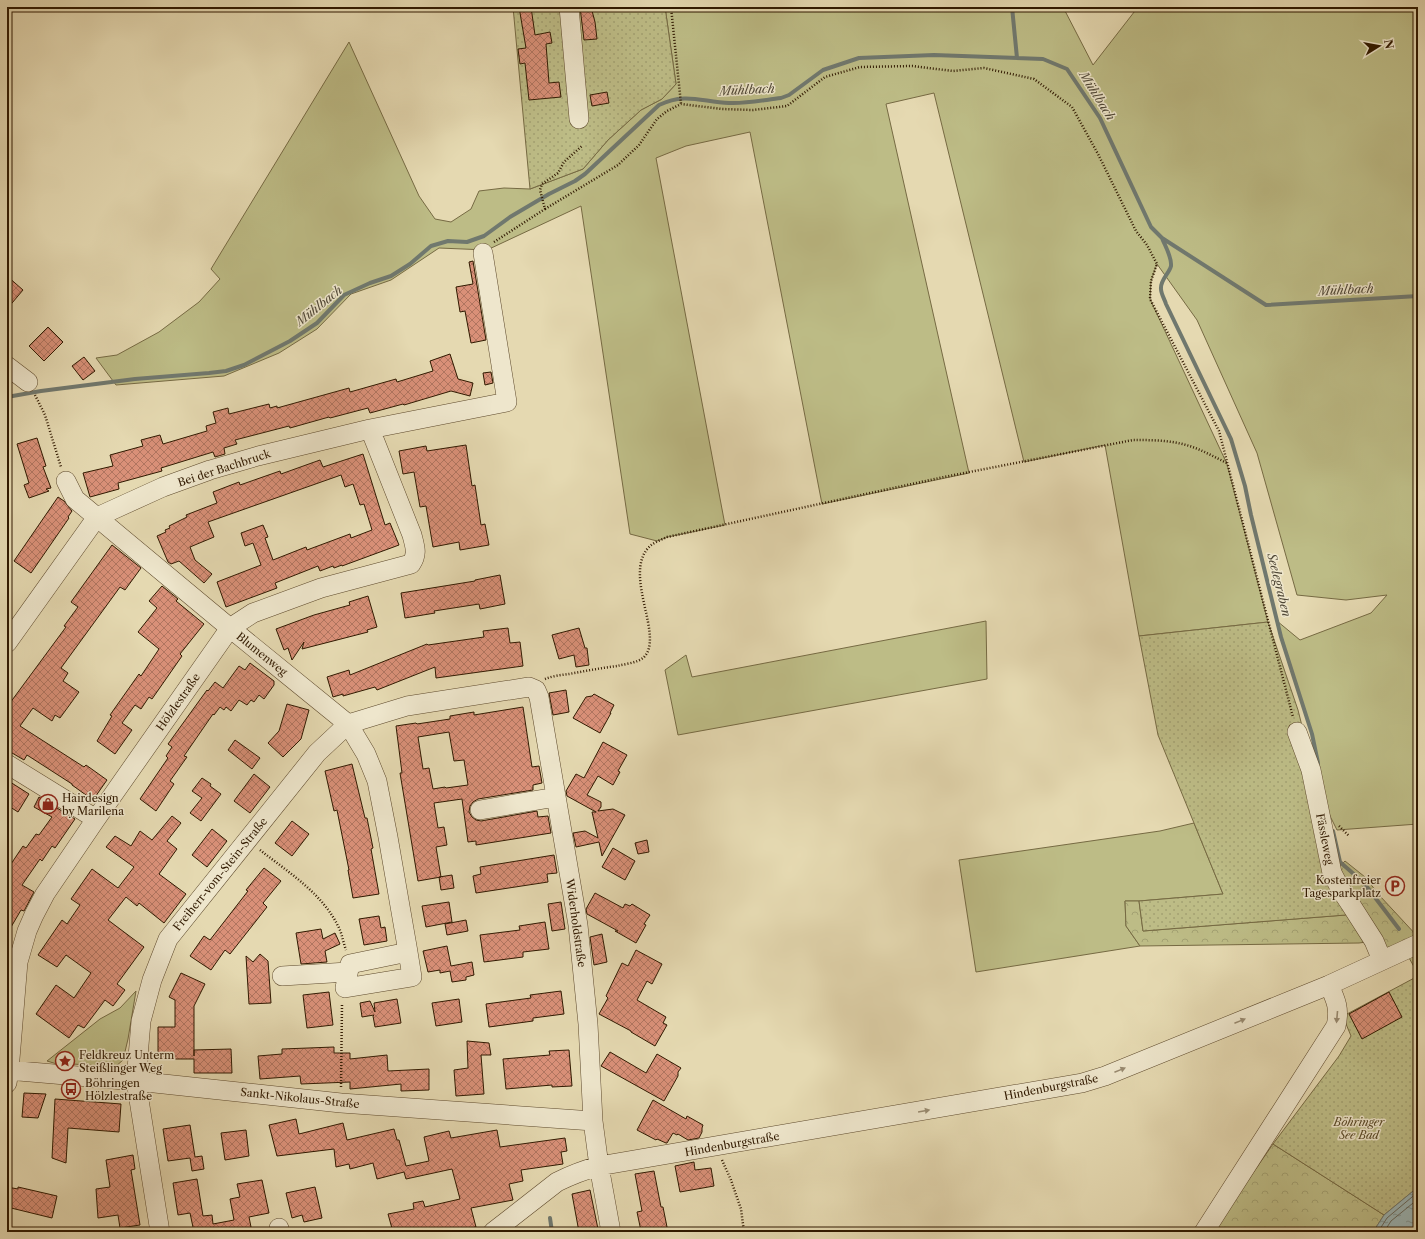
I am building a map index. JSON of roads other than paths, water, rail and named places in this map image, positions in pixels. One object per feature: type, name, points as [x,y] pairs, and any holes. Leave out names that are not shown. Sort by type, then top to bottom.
[{"type":"street","points":[[569,7],[579,118]]},
{"type":"street","name":"Bei der Bachbruck","points":[[7,643],[97,518],[163,487],[210,470],[258,456],[370,429],[507,402],[483,253]]},
{"type":"street","points":[[7,366],[28,382]]},
{"type":"street","name":"Hölzlestraße","points":[[8,1075],[16,977],[21,948],[45,894],[230,628],[253,613],[321,588],[411,564],[415,558],[415,548],[412,535],[370,429]]},
{"type":"street","name":"Blumenweg","points":[[66,481],[75,499],[97,518],[348,724],[366,754],[377,781],[408,952],[348,975],[282,976]]},
{"type":"street","name":"Freiherr-vom-Stein-Straße","points":[[160,1232],[136,1081],[141,1021],[152,980],[168,939],[317,753],[348,724],[407,706],[533,688]]},
{"type":"street","name":"Widerholdstraße","points":[[533,688],[539,697],[578,925],[588,1024],[593,1121],[599,1166],[611,1232]]},
{"type":"street","name":"Fässleweg","points":[[1297,732],[1311,770],[1332,873],[1341,890],[1374,941],[1382,960]]},
{"type":"street","points":[[7,764],[96,819]]},
{"type":"street","points":[[480,810],[556,797]]},
{"type":"street","name":"Hindenburgstraße","points":[[493,1232],[557,1182],[578,1172],[599,1166],[886,1118],[1082,1083],[1100,1078],[1329,985],[1418,944]]},
{"type":"street","points":[[1204,1232],[1336,1026],[1339,1015],[1337,1002],[1329,985]]},
{"type":"street","name":"Sankt-Nikolaus-Straße","points":[[8,1075],[136,1081],[341,1103],[593,1121]]},
{"type":"water","points":[[1418,1187],[1418,1232],[1373,1232],[1384,1215]]},
{"type":"waterway","points":[[1012,7],[1017,58]]},
{"type":"waterway","name":"Mühlbach","points":[[7,397],[41,391],[135,379],[226,371],[244,365],[290,341],[317,323],[344,295],[370,283],[391,276],[410,264],[431,246],[448,241],[467,242],[484,236],[510,217],[549,194],[575,181],[585,174],[659,105],[669,101],[686,98],[735,103],[781,98],[789,95],[823,70],[859,58],[934,55],[1043,59],[1067,69],[1100,118],[1151,227],[1162,238],[1266,305],[1418,296]]},
{"type":"waterway","name":"Seelegraben","points":[[1162,238],[1171,263],[1170,269],[1161,286],[1162,293],[1231,439],[1245,486],[1281,637],[1312,734],[1318,763]]},
{"type":"waterway","name":"Seelegraben","points":[[1333,831],[1340,862],[1364,883],[1399,929]]},
{"type":"waterway","points":[[550,1218],[552,1232]]},
{"type":"place","name":"Hairdesign by Marilena","points":[[48,804]]},
{"type":"place","name":"Kostenfreier Tagesparkplatz","points":[[1395,886]]},
{"type":"place","name":"Feldkreuz Unterm Steißlinger Weg","points":[[65,1061]]},
{"type":"place","name":"Böhringen Hölzlestraße","points":[[71,1089]]},
{"type":"park label","name":"Böhringer See Bad","points":[[1359,1128]]}]
